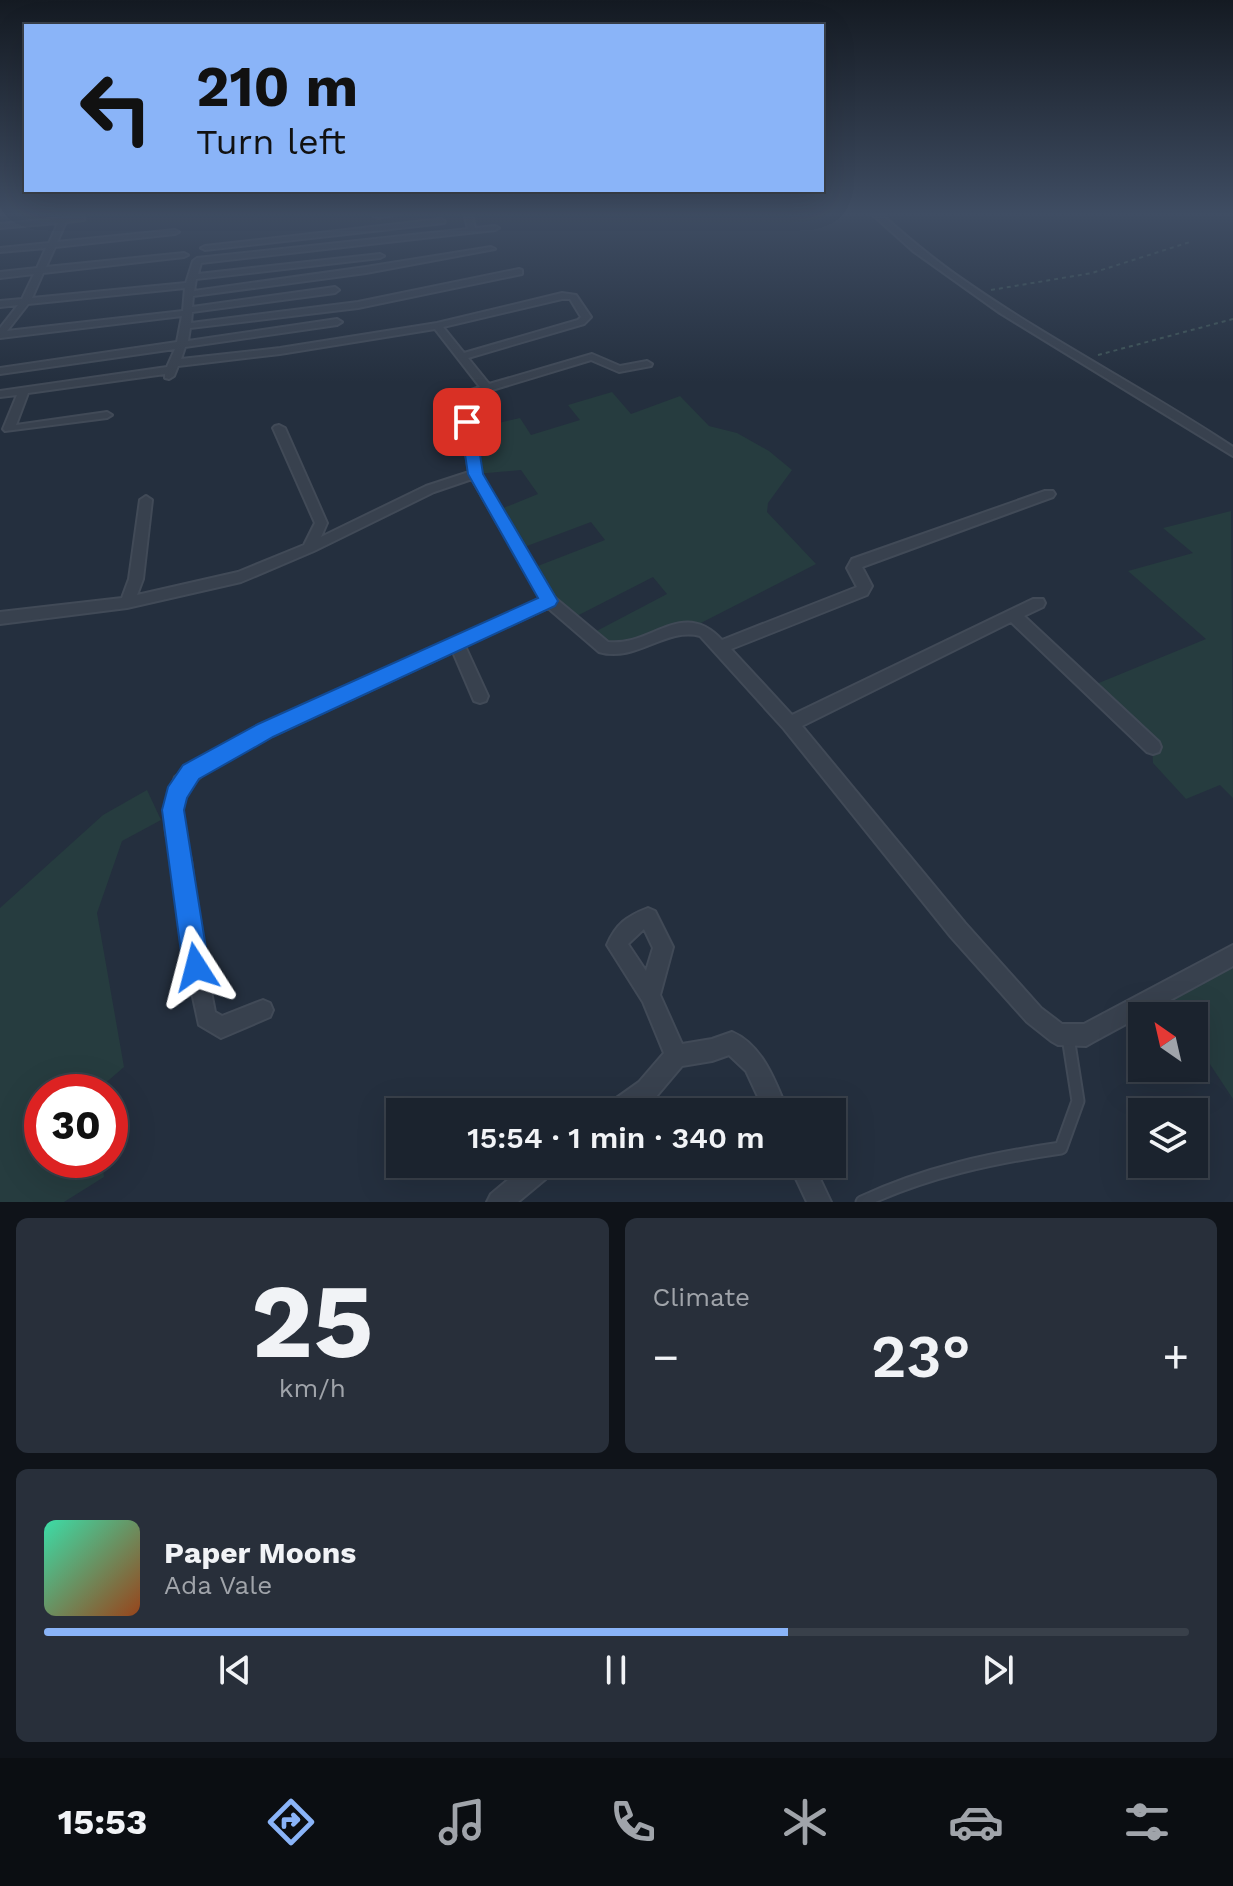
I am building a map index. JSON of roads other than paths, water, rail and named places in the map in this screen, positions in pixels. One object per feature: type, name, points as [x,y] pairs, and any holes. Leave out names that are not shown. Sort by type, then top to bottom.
[{"type":"street","points":[[0,275],[49,270]]},
{"type":"street","points":[[172,369],[182,344],[195,270]]},
{"type":"street","points":[[191,286],[283,270]]},
{"type":"street","points":[[334,270],[339,306],[338,340]]},
{"type":"street","points":[[0,304],[363,270]]},
{"type":"street","points":[[948,270],[1006,313],[1087,358],[1233,452]]},
{"type":"street","points":[[0,335],[26,301],[41,271]]},
{"type":"street","points":[[186,326],[433,292],[519,272]]},
{"type":"street","points":[[0,335],[335,290]]},
{"type":"street","points":[[0,394],[437,326],[562,296],[573,297],[585,313],[586,317],[581,322],[462,357]]},
{"type":"street","points":[[0,371],[337,322]]},
{"type":"street","points":[[437,326],[486,387]]},
{"type":"street","points":[[647,364],[619,369],[592,357],[453,398],[467,422],[475,474],[549,601],[604,648],[616,652],[679,629],[695,626],[705,631],[790,724],[958,930],[1034,1015],[1058,1034],[1086,1035],[1233,955]]},
{"type":"street","points":[[24,391],[9,429],[107,415]]},
{"type":"street","points":[[279,428],[321,523],[309,548]]},
{"type":"street","points":[[0,618],[127,603],[241,577],[309,548],[430,489],[475,474]]},
{"type":"street","points":[[720,647],[862,591],[865,586],[854,568],[857,563],[1049,494]]},
{"type":"street","points":[[127,603],[136,579],[146,500]]},
{"type":"street","points":[[263,1010],[221,1027],[206,1018],[174,822],[173,810],[181,783],[202,765],[266,731],[549,601]]},
{"type":"street","points":[[790,724],[1038,603]]},
{"type":"street","points":[[1014,616],[1153,747]]},
{"type":"street","points":[[457,645],[480,696]]},
{"type":"street","points":[[650,995],[676,1056]]},
{"type":"street","points":[[636,1098],[647,1090],[676,1056],[732,1043],[754,1063],[770,1098]]},
{"type":"street","points":[[499,1202],[529,1178]]},
{"type":"street","points":[[808,1178],[819,1202]]},
{"type":"lane","points":[[862,1202],[897,1184],[1014,1154],[1061,1148],[1078,1101],[1067,1034]]}]
